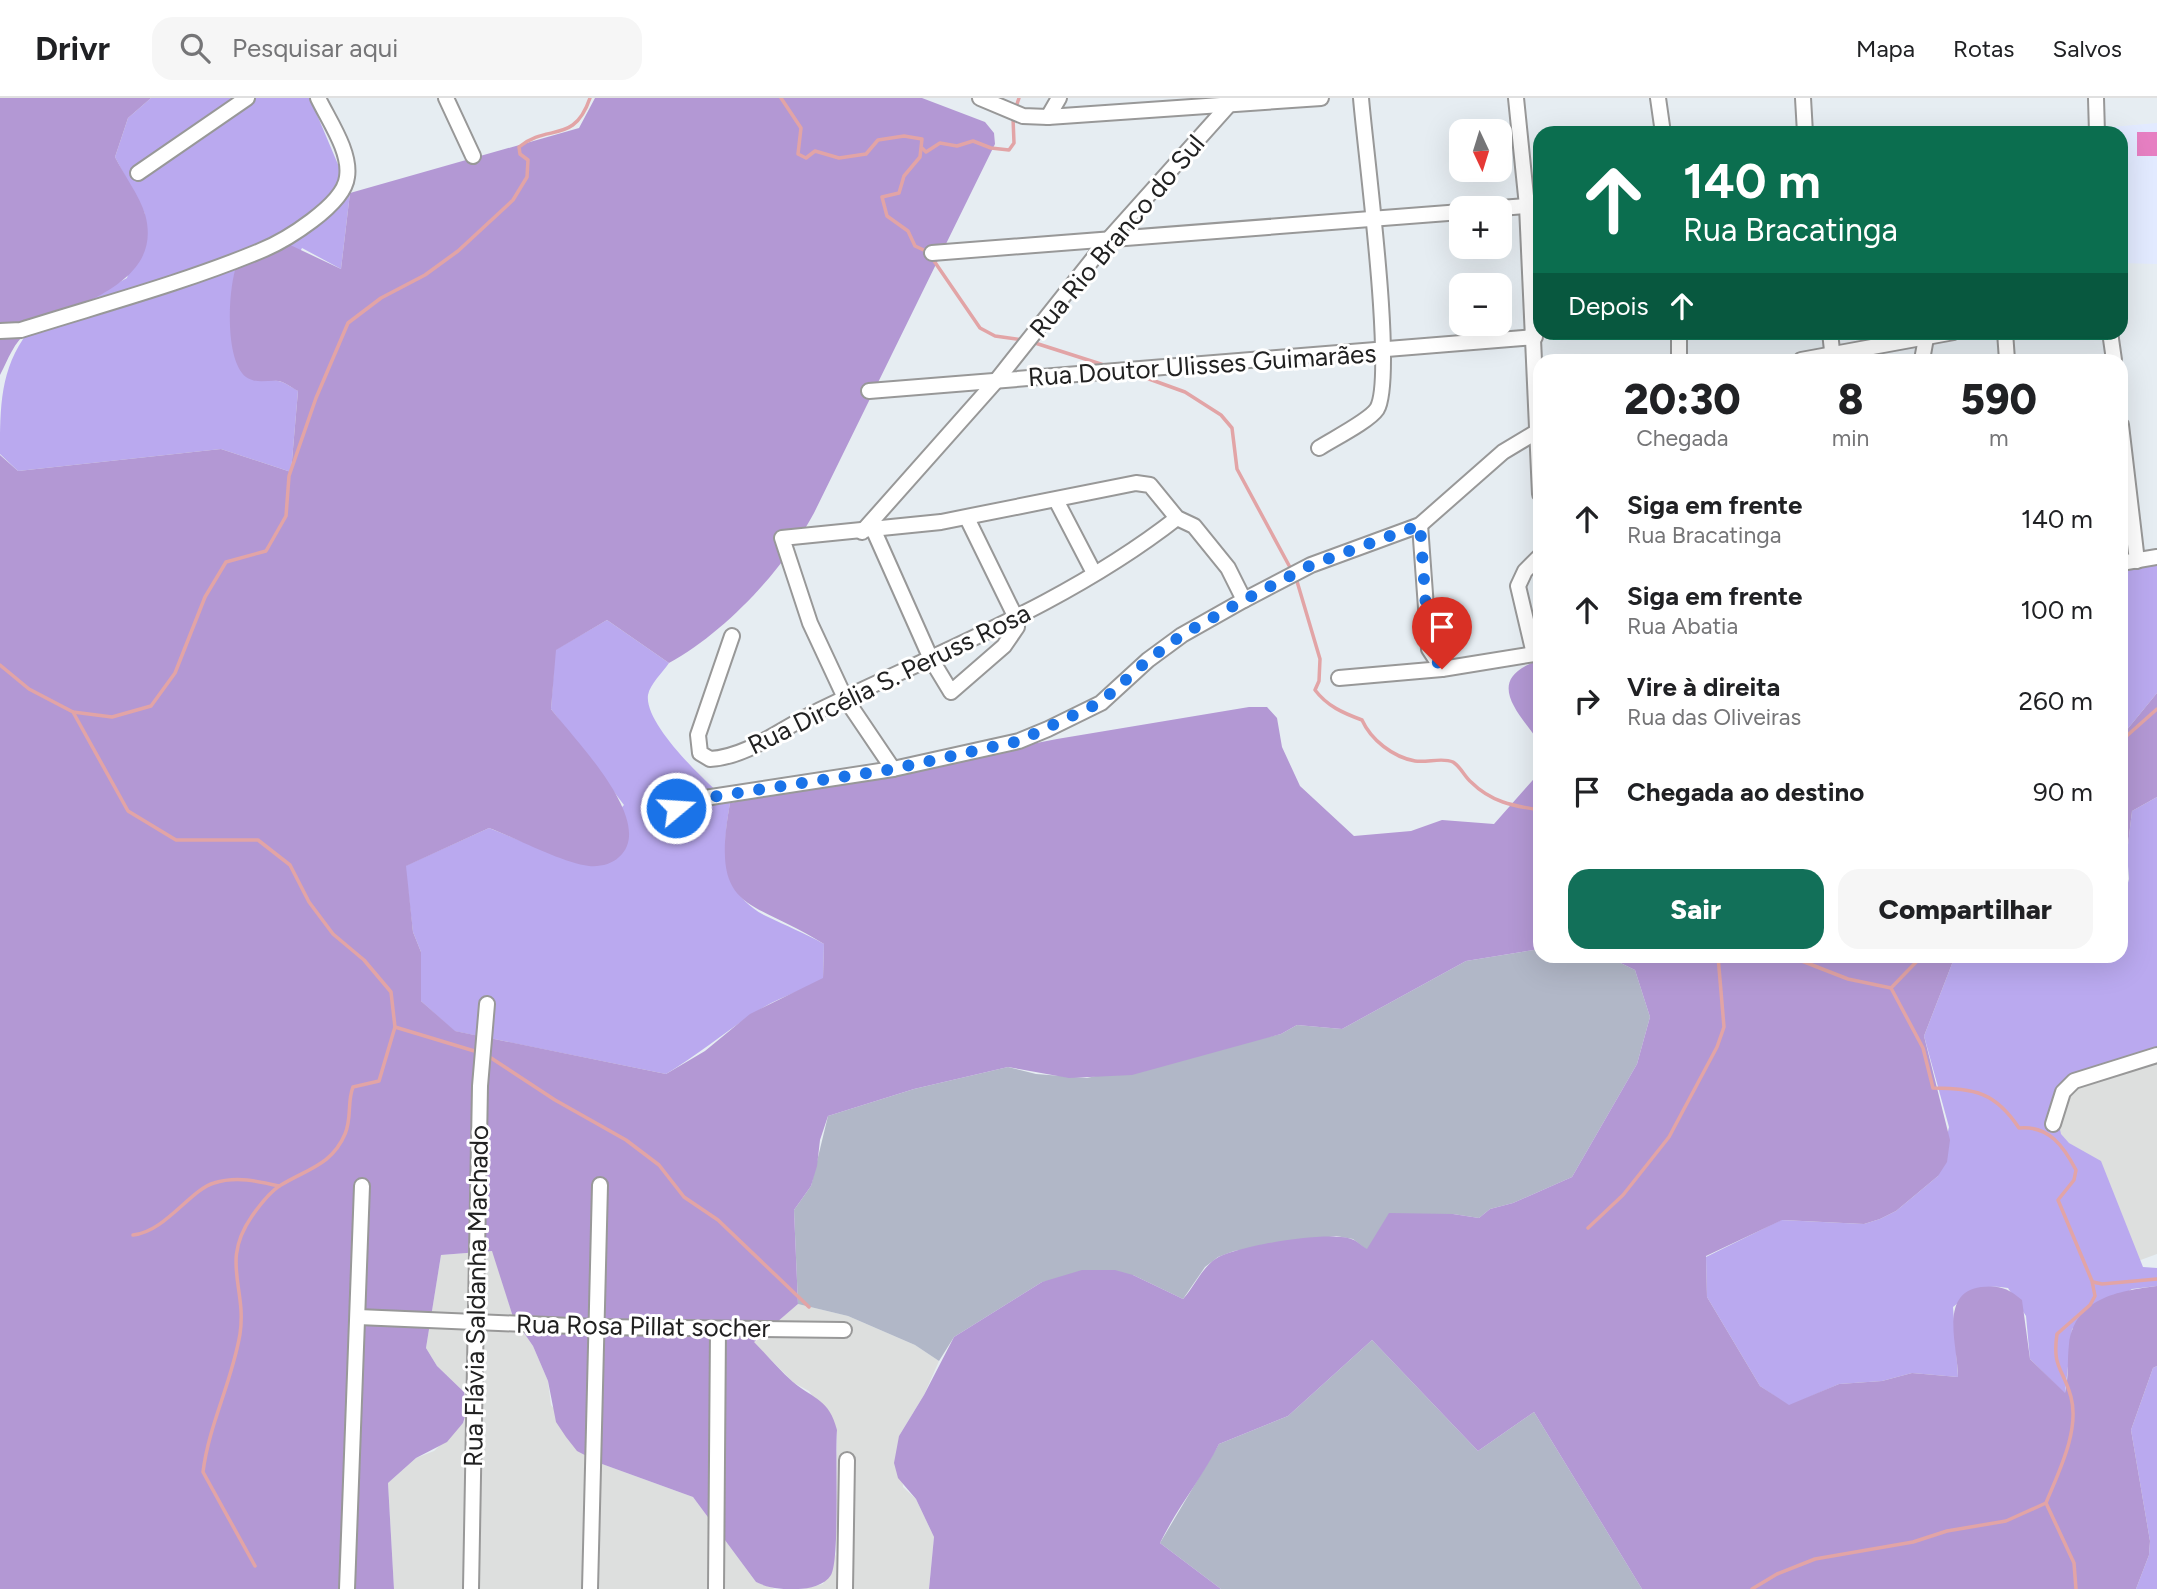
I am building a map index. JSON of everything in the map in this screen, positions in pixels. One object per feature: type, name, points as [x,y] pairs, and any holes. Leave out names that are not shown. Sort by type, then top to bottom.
[{"type":"street","points":[[138,173],[247,98]]},
{"type":"street","points":[[0,331],[21,330],[218,266],[262,251],[292,235],[332,203],[345,189],[348,176],[346,158],[318,98]]},
{"type":"street","points":[[446,98],[473,156]]},
{"type":"street","points":[[980,98],[1023,116],[1048,117],[1232,102],[1321,98]]},
{"type":"street","points":[[1048,117],[1059,98]]},
{"type":"street","points":[[1319,448],[1376,411],[1381,397],[1384,351],[1360,98]]},
{"type":"street","points":[[1516,98],[1533,199]]},
{"type":"street","points":[[1658,98],[1662,126]]},
{"type":"street","points":[[1803,98],[1805,126]]},
{"type":"street","points":[[2096,98],[2097,126]]},
{"type":"street","name":"Rua Rio Branco do Sul","points":[[868,531],[996,381],[1108,240],[1232,102]]},
{"type":"street","points":[[1512,207],[1533,205]]},
{"type":"street","points":[[932,253],[1449,213]]},
{"type":"street","name":"Rua Doutor Ulisses Guimarães","points":[[869,391],[1533,337]]},
{"type":"street","points":[[1852,354],[1917,340]]},
{"type":"street","points":[[676,808],[685,801],[893,769],[1019,741],[1048,729],[1101,702],[1148,660],[1182,635],[1244,600],[1311,565],[1420,525],[1503,452],[1533,435]]},
{"type":"street","points":[[893,769],[845,698],[810,623],[782,538],[868,531],[967,518],[1136,483],[1150,485],[1177,518],[1194,526],[1228,568],[1244,600]]},
{"type":"street","points":[[2128,484],[2137,561]]},
{"type":"street","points":[[1056,499],[1094,573]]},
{"type":"street","points":[[868,531],[948,691],[954,690],[1004,646],[1017,627],[1016,618],[967,518]]},
{"type":"street","name":"Rua Dircélia S. Peruss Rosa","points":[[732,636],[698,735],[700,753],[710,759],[738,754],[845,698],[1016,618],[1141,547],[1177,518]]},
{"type":"street","points":[[1420,525],[1429,649],[1442,669]]},
{"type":"street","points":[[2128,562],[2157,557]]},
{"type":"street","points":[[1533,563],[1525,571],[1518,586],[1533,640]]},
{"type":"street","points":[[1339,678],[1442,669],[1533,655]]},
{"type":"street","name":"Rua Flávia Saldanha Machado","points":[[471,1589],[480,1086],[487,1004]]},
{"type":"street","points":[[2053,1124],[2063,1092],[2074,1082],[2157,1055]]},
{"type":"street","points":[[590,1589],[600,1185]]},
{"type":"street","points":[[347,1589],[362,1186]]},
{"type":"street","name":"Rua Rosa Pillat socher","points":[[358,1317],[596,1327],[844,1330]]},
{"type":"street","points":[[716,1589],[718,1329]]},
{"type":"street","points":[[845,1589],[847,1460]]},
{"type":"shaded area","points":[[0,98],[151,98],[128,118],[115,157],[145,214],[148,238],[142,258],[129,275],[111,289],[24,335],[0,375]]},
{"type":"shaded area","points":[[151,98],[310,98],[350,193],[341,269],[302,248],[239,367],[254,379],[275,380],[298,391],[291,472],[221,449],[18,471],[0,454],[1,404],[7,374],[28,332],[127,278],[145,214],[115,157],[128,118]]},
{"type":"shaded area","points":[[595,98],[922,98],[985,122],[994,133],[995,144],[814,513],[787,556],[770,577],[732,617],[669,663],[607,620],[556,650],[551,709],[608,781],[620,803],[628,824],[628,842],[619,857],[613,862],[601,865],[578,864],[489,828],[406,866],[413,932],[421,952],[421,1001],[455,1031],[666,1074],[705,1051],[750,1014],[823,978],[824,944],[756,908],[741,898],[731,884],[726,865],[725,839],[730,803],[1057,739],[1249,707],[1267,707],[1277,718],[1282,747],[1300,786],[1354,836],[1411,831],[1442,820],[1494,824],[1533,780],[1533,950],[1466,961],[1342,1029],[1297,1025],[1281,1034],[1132,1075],[1069,1078],[1008,1067],[914,1089],[828,1116],[820,1140],[811,1186],[794,1210],[798,1304],[754,1342],[793,1382],[825,1406],[837,1430],[834,1566],[831,1575],[816,1586],[781,1589],[756,1582],[693,1497],[602,1464],[577,1451],[556,1422],[548,1381],[533,1346],[513,1317],[492,1251],[441,1255],[426,1348],[437,1366],[464,1392],[467,1410],[463,1423],[447,1442],[416,1458],[388,1483],[394,1589],[0,1589],[0,455],[18,471],[221,449],[291,472],[298,391],[281,382],[250,379],[239,368],[231,340],[230,323],[230,305],[237,264],[286,243],[341,269],[350,193],[579,128]]},
{"type":"shaded area","points":[[2157,123],[2157,264],[2128,263],[2128,126],[2122,126]]},
{"type":"shaded area","points":[[2137,132],[2157,132],[2157,156],[2137,156]]},
{"type":"shaded area","points":[[2157,557],[2157,693],[2128,728],[2128,562]]},
{"type":"shaded area","points":[[607,620],[669,663],[649,691],[649,707],[656,722],[679,753],[730,803],[726,852],[732,882],[740,895],[766,916],[824,944],[823,979],[764,1007],[666,1074],[454,1031],[421,1001],[421,952],[413,932],[405,866],[489,828],[571,861],[624,805],[551,709],[555,650]]},
{"type":"shaded area","points":[[1533,663],[1533,734],[1510,697],[1512,677]]},
{"type":"shaded area","points":[[2157,693],[2157,797],[2132,811],[2128,845],[2128,728]]},
{"type":"shaded area","points":[[2157,797],[2157,1050],[2072,1082],[2058,1120],[2061,1134],[2069,1143],[2101,1161],[2143,1267],[2157,1268],[2157,1286],[2132,1289],[2072,1329],[2065,1394],[2030,1359],[2026,1316],[2008,1288],[1991,1287],[1972,1292],[1953,1307],[1958,1377],[1912,1373],[1882,1381],[1839,1384],[1789,1406],[1760,1386],[1707,1297],[1706,1257],[1781,1220],[1864,1224],[1880,1219],[1896,1211],[1938,1176],[1949,1127],[1924,1036],[1952,963],[2128,963],[2128,845],[2132,811]]},
{"type":"shaded area","points":[[1533,950],[1533,963],[1620,963],[1635,970],[1650,1017],[1637,1064],[1572,1177],[1513,1203],[1490,1209],[1479,1218],[1453,1214],[1367,1250],[1353,1239],[1336,1236],[1234,1251],[1218,1257],[1205,1267],[1183,1299],[1133,1275],[1042,1282],[954,1337],[939,1361],[915,1345],[848,1316],[798,1304],[794,1210],[811,1186],[828,1116],[914,1089],[1008,1067],[1036,1074],[1087,1078],[1281,1034],[1297,1025],[1342,1029],[1466,961]]},
{"type":"shaded area","points":[[1620,963],[1952,963],[1924,1036],[1950,1140],[1947,1162],[1938,1176],[1896,1211],[1880,1219],[1864,1224],[1782,1220],[1706,1256],[1707,1297],[1760,1386],[1789,1405],[1839,1384],[1882,1381],[1912,1373],[1958,1377],[1953,1323],[1955,1310],[1959,1299],[1968,1291],[1987,1286],[2003,1288],[2022,1300],[2030,1359],[2065,1393],[2069,1344],[2080,1316],[2089,1307],[2114,1294],[2157,1286],[2157,1366],[2153,1368],[2131,1430],[2150,1541],[2149,1555],[2136,1589],[1642,1589],[1534,1412],[1478,1451],[1372,1340],[1288,1416],[1219,1444],[1174,1518],[1160,1543],[1221,1589],[929,1589],[934,1537],[916,1499],[898,1478],[894,1463],[899,1436],[954,1337],[1042,1282],[1082,1270],[1115,1270],[1133,1275],[1183,1299],[1207,1266],[1228,1253],[1285,1240],[1327,1236],[1354,1240],[1367,1249],[1389,1213],[1453,1214],[1479,1218],[1490,1209],[1513,1203],[1572,1177],[1637,1064],[1650,1017],[1635,970]]},
{"type":"shaded area","points":[[2157,1026],[2157,1254],[2075,1284],[1996,1083]]},
{"type":"shaded area","points":[[493,1251],[513,1317],[533,1346],[548,1381],[551,1405],[602,1464],[693,1497],[756,1582],[775,1589],[394,1589],[388,1483],[416,1458],[434,1451],[463,1423],[467,1410],[464,1392],[437,1366],[426,1348],[441,1255]]},
{"type":"shaded area","points":[[798,1304],[848,1316],[915,1345],[939,1361],[924,1395],[899,1436],[903,1487],[916,1499],[934,1537],[929,1589],[802,1589],[823,1584],[836,1554],[837,1430],[809,1391],[794,1383],[753,1342]]},
{"type":"shaded area","points":[[1372,1340],[1478,1451],[1534,1412],[1642,1589],[1221,1589],[1160,1543],[1219,1444],[1288,1416]]},
{"type":"shaded area","points":[[2157,1366],[2157,1589],[2136,1589],[2149,1555],[2150,1541],[2131,1430],[2153,1368]]},
{"type":"waterway","points":[[0,665],[29,689],[73,712],[112,717],[151,706],[175,673],[205,597],[226,562],[266,551],[286,516],[289,476],[316,398],[348,323],[381,298],[425,275],[458,251],[513,200],[527,177],[528,160],[520,154],[519,147],[540,136],[568,128],[584,113],[590,98]]},
{"type":"waterway","points":[[781,98],[801,128],[798,154],[806,158],[815,151],[839,158],[866,154],[878,140],[904,136],[922,139],[920,157],[904,176],[899,193],[882,197],[887,216],[908,231],[915,246],[928,252]]},
{"type":"waterway","points":[[1017,104],[1019,98]]},
{"type":"waterway","points":[[922,148],[926,152],[940,143],[957,146],[973,141],[991,148],[1009,150],[1014,143],[1013,118]]},
{"type":"waterway","points":[[932,258],[980,328],[995,336],[1024,340]]},
{"type":"waterway","points":[[1032,342],[1107,366]]},
{"type":"waterway","points":[[1138,375],[1185,392],[1221,415],[1232,428],[1237,469],[1292,571]]},
{"type":"waterway","points":[[1296,578],[1320,659],[1319,681],[1315,690],[1330,705],[1362,720],[1377,741],[1391,752],[1415,761],[1453,762],[1486,794],[1512,805],[1533,809]]},
{"type":"waterway","points":[[2128,735],[2157,709]]},
{"type":"waterway","points":[[73,712],[128,811],[176,840],[258,840],[290,865],[309,902],[333,934],[364,960],[391,992],[395,1027],[379,1081],[353,1087],[347,1128],[340,1144],[326,1160],[281,1185],[269,1195],[252,1216],[238,1247],[236,1261],[240,1334],[232,1369],[210,1437],[203,1472],[255,1566]]},
{"type":"waterway","points":[[1588,1228],[1623,1195],[1669,1137],[1717,1047],[1724,1027],[1719,963]]},
{"type":"waterway","points":[[1807,963],[1848,979],[1891,988],[1923,1048],[1933,1088],[1973,1092],[1993,1100],[2019,1128],[2039,1130],[2054,1139],[2076,1170],[2074,1180],[2058,1200],[2092,1281],[2095,1296],[2090,1305],[2057,1334],[2057,1361],[2071,1397],[2073,1424],[2062,1465],[2046,1503],[2074,1563],[2076,1589]]},
{"type":"waterway","points":[[1891,988],[1915,963]]},
{"type":"waterway","points":[[395,1027],[481,1053]]},
{"type":"waterway","points":[[488,1056],[555,1100],[626,1140],[659,1165],[684,1197],[718,1220],[809,1307]]},
{"type":"waterway","points":[[133,1235],[156,1227],[205,1187],[214,1183],[239,1180],[279,1186]]},
{"type":"waterway","points":[[2093,1282],[2102,1284],[2157,1279]]},
{"type":"waterway","points":[[1752,1589],[1777,1574],[1815,1559],[1913,1542],[1947,1531],[2006,1521],[2046,1503]]},
{"type":"route","points":[[676,808],[685,801],[893,769],[1019,741],[1101,702],[1148,660],[1182,635],[1244,600],[1311,565],[1420,525],[1429,649],[1442,669]]}]
